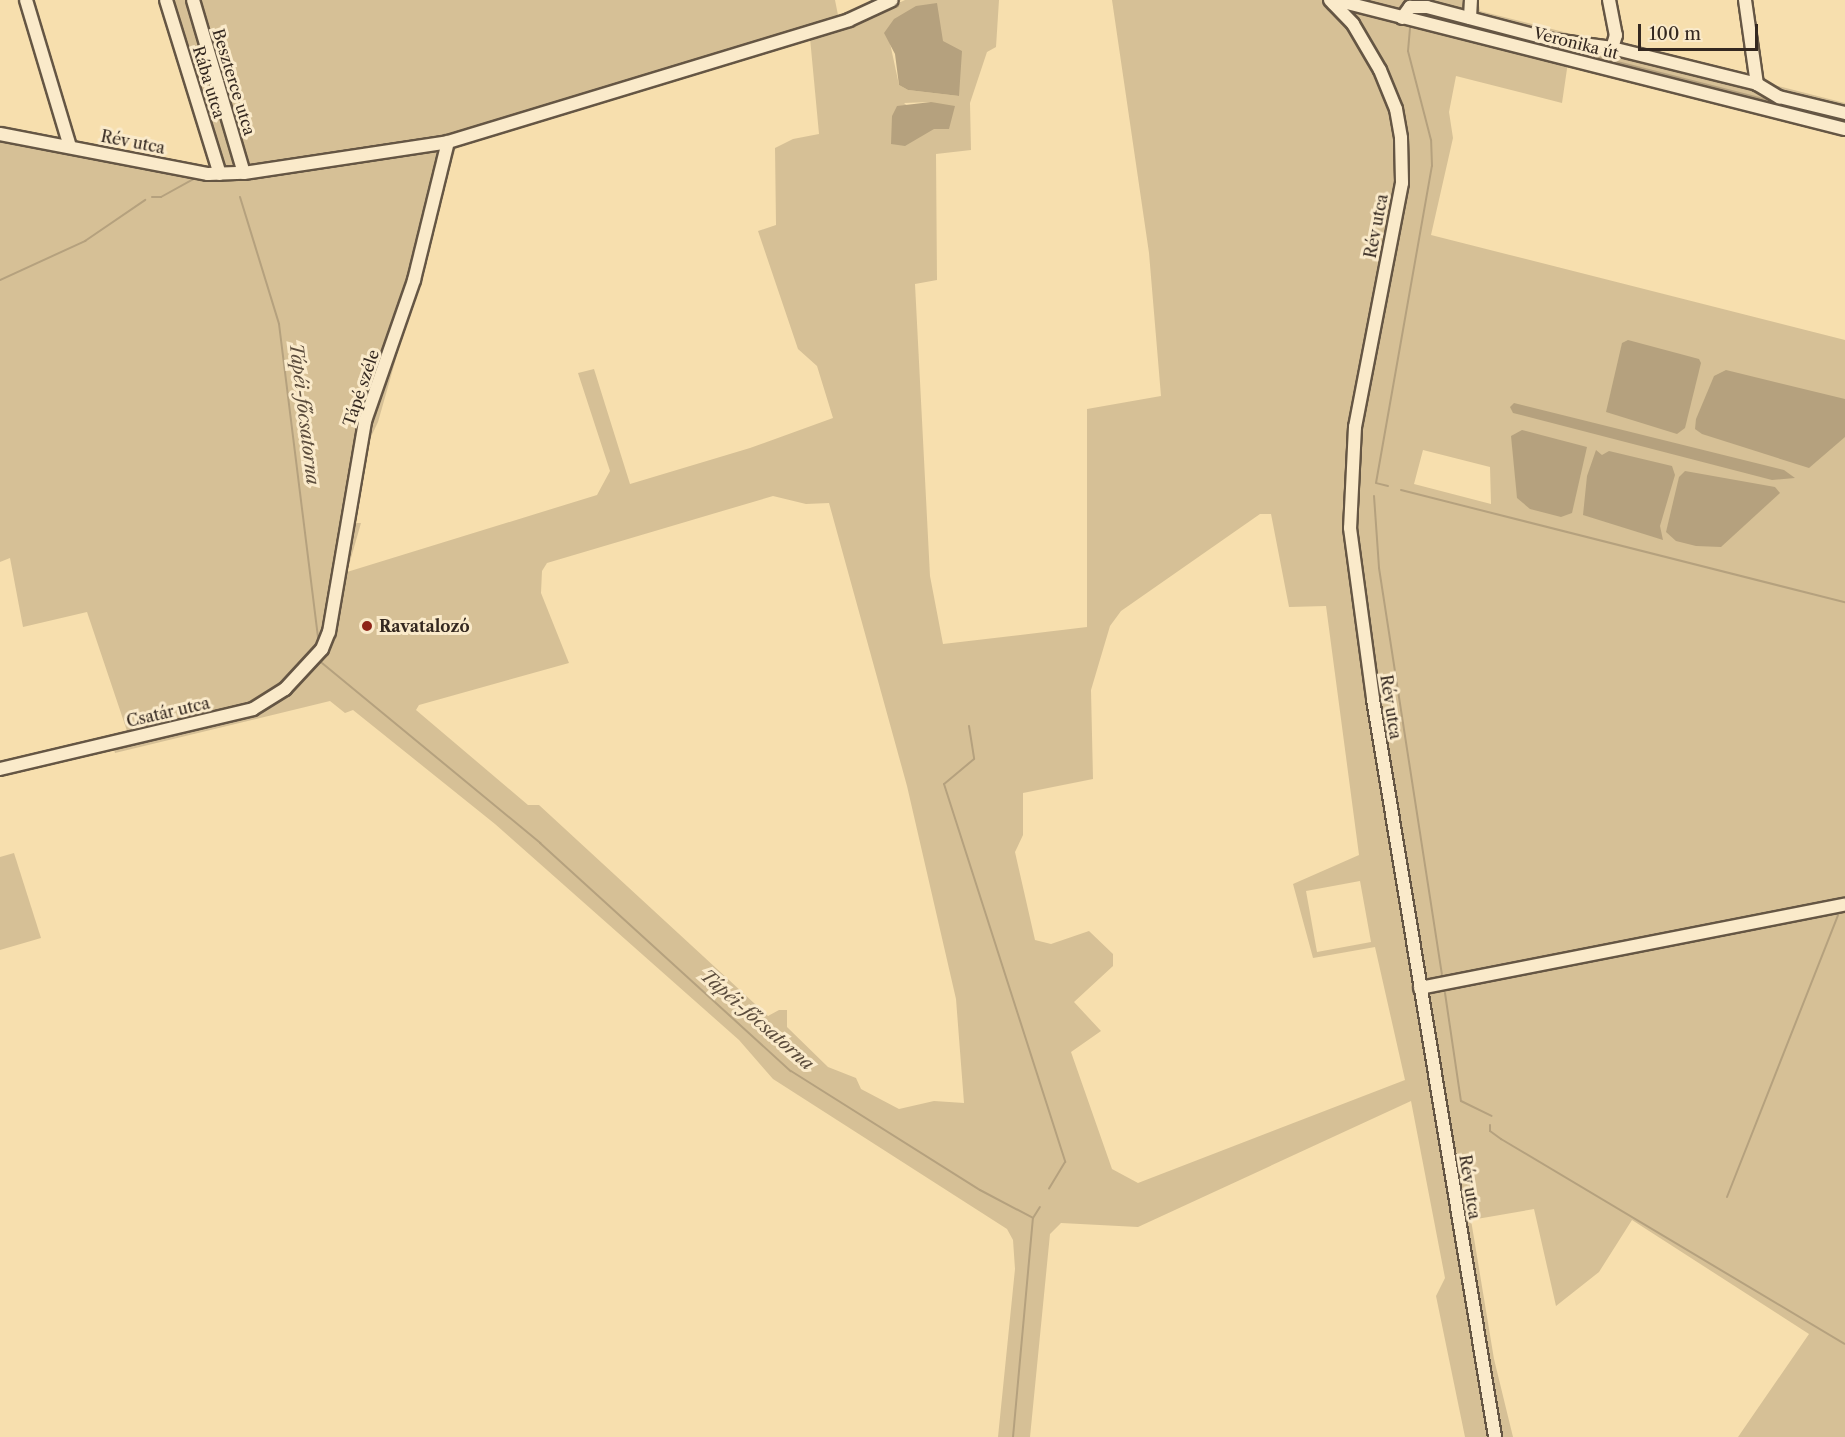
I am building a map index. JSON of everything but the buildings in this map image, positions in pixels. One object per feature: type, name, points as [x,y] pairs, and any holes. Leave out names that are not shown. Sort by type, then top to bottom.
[{"type":"street","points":[[26,0],[70,147]]},
{"type":"street","name":"Rába utca","points":[[166,0],[220,174]]},
{"type":"street","name":"Beszterce utca","points":[[193,0],[244,173]]},
{"type":"street","name":"Rév utca","points":[[0,134],[220,174],[244,173],[448,142],[849,20],[892,0]]},
{"type":"street","points":[[1470,18],[1471,0]]},
{"type":"street","points":[[1609,0],[1616,35],[1612,48]]},
{"type":"street","points":[[1744,0],[1757,84]]},
{"type":"street","name":"Rév utca","points":[[1332,2],[1360,34],[1389,87],[1403,156],[1402,183],[1354,427],[1350,528],[1373,699],[1495,1437]]},
{"type":"street","name":"Veronika út","points":[[1332,2],[1347,3],[1845,129]]},
{"type":"street","points":[[1402,18],[1418,5],[1553,40],[1612,48],[1757,84],[1779,97],[1845,113]]},
{"type":"street","points":[[1774,111],[1779,97]]},
{"type":"street","name":"Tápé széle","points":[[322,649],[329,632],[365,421],[414,280],[448,142]]},
{"type":"street","name":"Csatár utca","points":[[0,769],[253,709],[285,689],[322,649]]},
{"type":"street","points":[[1420,988],[1845,905]]},
{"type":"shaded area","points":[[163,0],[835,0],[841,30],[905,0],[999,0],[996,47],[987,52],[970,103],[971,150],[936,154],[937,280],[915,284],[930,576],[943,644],[1087,627],[1087,409],[1161,396],[1149,253],[1112,0],[1478,0],[1480,11],[1845,103],[1845,134],[1568,62],[1562,103],[1456,76],[1449,112],[1453,138],[1431,235],[1845,340],[1845,1437],[1738,1437],[1809,1334],[1632,1220],[1599,1272],[1556,1306],[1534,1209],[1471,1220],[1494,1359],[1513,1437],[1465,1437],[1436,1296],[1445,1278],[1411,1101],[1138,1227],[1061,1223],[1050,1234],[1030,1437],[998,1437],[1015,1269],[1013,1240],[1007,1229],[773,1079],[739,1040],[495,824],[353,710],[345,713],[330,701],[115,753],[110,736],[127,731],[87,612],[23,627],[10,558],[0,562],[0,125],[215,169]],"holes":[[[810,38],[819,134],[793,139],[775,148],[776,225],[758,231],[798,349],[817,366],[833,418],[750,448],[630,484],[594,369],[578,373],[610,471],[597,495],[347,572],[361,523],[355,523],[368,443],[378,422],[456,147]],[[890,43],[959,96],[908,90],[899,85]],[[931,102],[949,129],[934,129],[904,103]],[[1423,450],[1490,467],[1491,504],[1414,484]],[[773,496],[806,504],[829,503],[907,786],[956,999],[964,1103],[934,1101],[899,1109],[861,1089],[856,1078],[828,1067],[787,1027],[787,1010],[779,1010],[768,1016],[539,805],[528,805],[416,710],[419,705],[569,663],[541,593],[542,571],[547,563]],[[1260,514],[1271,514],[1289,607],[1326,606],[1359,855],[1293,884],[1313,958],[1375,947],[1405,1080],[1138,1183],[1112,1169],[1071,1052],[1101,1031],[1074,1002],[1113,966],[1113,954],[1089,931],[1051,944],[1035,940],[1015,852],[1023,835],[1023,793],[1093,779],[1091,690],[1110,626],[1121,611]],[[1360,881],[1371,942],[1317,952],[1306,891]]]},
{"type":"shaded area","points":[[937,3],[943,41],[962,51],[959,96],[908,90],[899,85],[895,54],[884,33],[894,19],[916,6]]},
{"type":"shaded area","points":[[931,102],[955,106],[949,129],[934,129],[905,146],[891,144],[892,116],[897,106]]},
{"type":"shaded area","points":[[1628,340],[1699,359],[1701,363],[1685,428],[1677,434],[1606,412],[1622,343]]},
{"type":"shaded area","points":[[1726,370],[1845,399],[1845,437],[1809,468],[1702,434],[1695,429],[1696,419],[1714,376]]},
{"type":"shaded area","points":[[1514,403],[1784,470],[1795,478],[1772,480],[1513,413],[1510,407]]},
{"type":"shaded area","points":[[1522,430],[1587,447],[1572,513],[1561,517],[1530,509],[1517,498],[1511,436]]},
{"type":"shaded area","points":[[1596,450],[1602,455],[1609,451],[1672,466],[1675,475],[1660,526],[1663,540],[1583,515],[1587,476]]},
{"type":"shaded area","points":[[1685,471],[1775,487],[1780,493],[1721,547],[1696,546],[1676,541],[1666,532],[1679,477]]},
{"type":"shaded area","points":[[14,853],[41,938],[0,950],[0,857]]},
{"type":"waterway","points":[[1423,13],[1473,25]]},
{"type":"waterway","points":[[1388,486],[1376,483],[1432,166],[1431,140],[1408,51],[1410,26]]},
{"type":"waterway","points":[[1554,46],[1772,101]]},
{"type":"waterway","points":[[1784,106],[1845,121]]},
{"type":"waterway","points":[[152,197],[161,197],[195,178]]},
{"type":"waterway","name":"Tápéi-főcsatorna","points":[[240,197],[279,324],[318,639]]},
{"type":"waterway","points":[[0,280],[85,241],[145,200]]},
{"type":"waterway","points":[[1401,490],[1845,602]]},
{"type":"waterway","points":[[1374,496],[1379,568],[1442,974]]},
{"type":"waterway","name":"Tápéi-főcsatorna","points":[[322,663],[540,843],[791,1071],[980,1190],[1033,1218]]},
{"type":"waterway","points":[[969,726],[974,759],[944,784],[1065,1162],[1049,1189]]},
{"type":"waterway","points":[[1727,1197],[1838,915]]},
{"type":"waterway","points":[[1445,993],[1461,1101],[1492,1116]]},
{"type":"waterway","points":[[1490,1125],[1490,1131],[1501,1139],[1845,1344]]},
{"type":"waterway","name":"Tápéi-főcsatorna","points":[[1013,1437],[1033,1218],[1040,1207]]},
{"type":"place","name":"Ravatalozó","points":[[367,626]]}]
